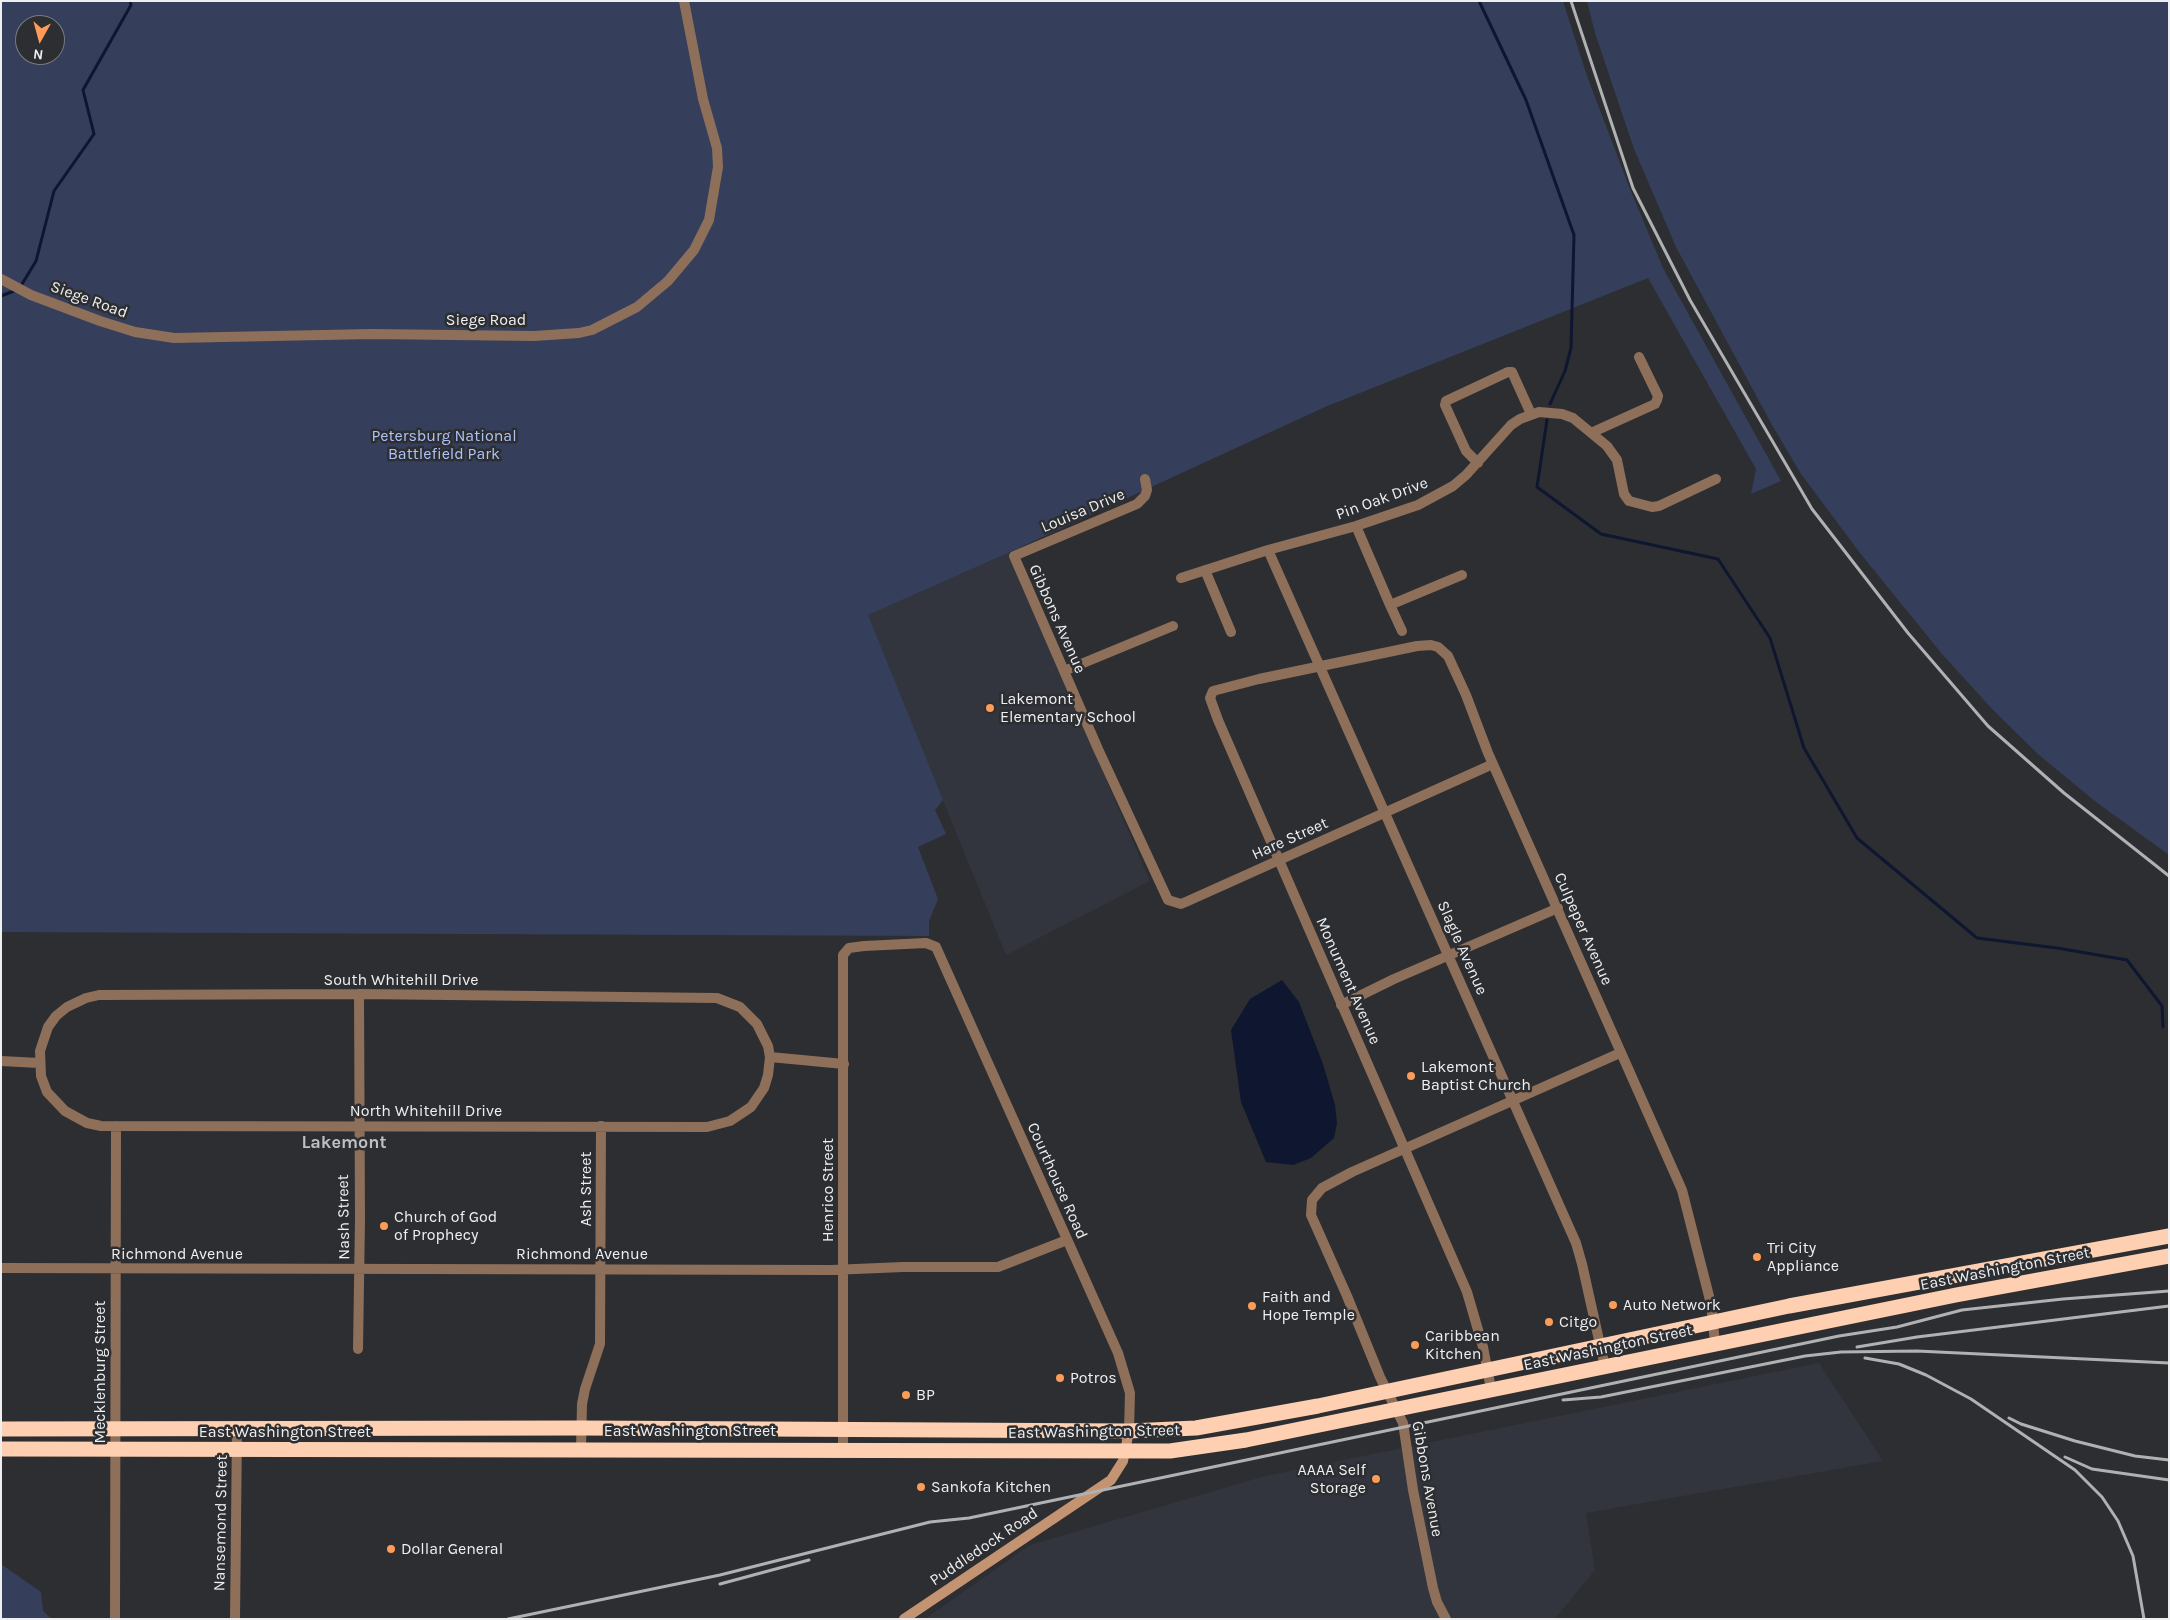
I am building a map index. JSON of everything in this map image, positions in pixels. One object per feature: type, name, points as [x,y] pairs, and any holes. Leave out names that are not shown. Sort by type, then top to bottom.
[{"type":"highway","name":"East Washington Street","points":[[1,1429],[581,1428],[1129,1431],[1196,1428],[1387,1391],[1798,1304],[2169,1236]]},
{"type":"highway","name":"East Washington Street","points":[[1,1449],[581,1448],[1170,1451],[1203,1447],[1397,1409],[1956,1295],[2169,1256]]},
{"type":"main road","name":"Puddledock Road","points":[[904,1619],[1098,1490],[1117,1472],[1125,1452],[1129,1431]]},
{"type":"street","name":"Siege Road","points":[[1,279],[31,295],[100,321],[135,332],[174,338],[372,334],[534,336],[579,334],[592,330],[628,312],[655,293],[694,250],[709,220],[718,167],[717,148],[703,99],[684,1]]},
{"type":"street","points":[[1593,432],[1655,404],[1658,396],[1639,357]]},
{"type":"street","points":[[1478,463],[1466,451],[1445,404],[1446,401],[1508,372],[1512,372],[1531,414]]},
{"type":"street","name":"Pin Oak Drive","points":[[1181,578],[1268,550],[1356,526],[1418,505],[1453,486],[1478,463],[1511,425],[1531,414],[1549,412],[1562,414],[1582,423],[1593,432],[1612,450],[1617,460],[1624,494],[1629,501],[1652,507],[1659,506],[1716,479]]},
{"type":"street","name":"Louisa Drive","points":[[1014,556],[1137,504],[1145,496],[1147,490],[1145,479]]},
{"type":"street","points":[[1356,526],[1402,631]]},
{"type":"street","name":"Slagle Avenue","points":[[1268,550],[1450,956],[1578,1248],[1605,1367]]},
{"type":"street","name":"Gibbons Avenue","points":[[1014,556],[1136,830]]},
{"type":"street","points":[[1205,570],[1231,632]]},
{"type":"street","points":[[1390,605],[1462,575]]},
{"type":"street","points":[[1064,671],[1173,626]]},
{"type":"street","name":"Culpeper Avenue","points":[[1321,666],[1417,646],[1431,645],[1438,647],[1448,656],[1493,764],[1684,1196],[1711,1304],[1716,1343]]},
{"type":"street","name":"Monument Avenue","points":[[1321,666],[1243,683],[1213,691],[1210,695],[1218,720],[1278,860],[1467,1292],[1475,1313],[1491,1389]]},
{"type":"street","name":"Hare Street","points":[[1136,830],[1166,897],[1173,903],[1181,904],[1493,764]]},
{"type":"street","points":[[1341,1005],[1394,979],[1558,908]]},
{"type":"street","name":"Courthouse Road","points":[[845,951],[849,948],[882,945],[926,944],[936,947],[1118,1353],[1130,1393],[1129,1431]]},
{"type":"street","name":"Henrico Street","points":[[843,1450],[845,951]]},
{"type":"street","name":"South Whitehill Drive","points":[[39,1063],[42,1044],[48,1027],[56,1016],[67,1007],[86,998],[98,995],[359,994],[717,998],[729,1001],[748,1014],[763,1033],[770,1057]]},
{"type":"street","name":"Nash Street","points":[[358,1349],[360,1268],[359,994]]},
{"type":"street","name":"Gibbons Avenue","points":[[1446,1619],[1437,1602],[1433,1588],[1413,1490],[1403,1423],[1387,1391],[1311,1215],[1312,1200],[1322,1188],[1352,1172],[1620,1053]]},
{"type":"street","points":[[770,1057],[844,1064]]},
{"type":"street","name":"North Whitehill Drive","points":[[39,1063],[40,1076],[47,1092],[65,1111],[87,1123],[116,1126],[707,1127],[730,1121],[751,1107],[759,1098],[768,1075],[770,1057]]},
{"type":"street","points":[[1,1061],[39,1063]]},
{"type":"street","name":"Mecklenburg Street","points":[[115,1619],[116,1126]]},
{"type":"street","name":"Ash Street","points":[[581,1448],[585,1389],[600,1344],[601,1126]]},
{"type":"street","name":"Richmond Avenue","points":[[1,1268],[843,1270],[903,1267],[998,1267],[1067,1240]]},
{"type":"street","name":"Nansemond Street","points":[[235,1619],[237,1428]]},
{"type":"shaded area","name":"Lakemont Elementary School","points":[[1008,553],[1150,881],[1006,955],[867,615]]},
{"type":"shaded area","points":[[1282,980],[1299,1002],[1323,1064],[1335,1105],[1337,1123],[1334,1138],[1311,1158],[1293,1165],[1266,1162],[1241,1102],[1231,1030],[1250,999]]},
{"type":"shaded area","points":[[1819,1363],[1883,1461],[1586,1513],[1595,1570],[1555,1619],[925,1619],[1030,1545],[1265,1476]]},
{"type":"green space","name":"Petersburg National Battlefield Park","points":[[1,1],[1563,1],[1587,76],[1630,189],[1663,268],[1781,481],[1751,494],[1756,469],[1648,278],[1325,407],[1008,553],[868,615],[943,800],[935,810],[946,834],[918,847],[938,899],[929,921],[929,936],[1,932]]},
{"type":"green space","points":[[1587,1],[2169,1],[2169,855],[2096,802],[2039,755],[1993,710],[1942,654],[1860,553],[1801,474],[1772,425],[1676,247],[1634,149],[1595,33]]},
{"type":"green space","points":[[1,1564],[41,1592],[43,1611],[52,1619],[1,1619]]},
{"type":"waterway","points":[[1,296],[19,289],[36,261],[54,191],[94,134],[83,90],[131,5],[130,1]]},
{"type":"waterway","points":[[1479,1],[1526,100],[1574,235],[1571,348],[1565,371],[1550,404]]},
{"type":"waterway","points":[[1547,420],[1537,487],[1601,534],[1718,559],[1770,638],[1804,748],[1857,838],[1977,938],[2057,948],[2127,960],[2162,1006],[2163,1027]]},
{"type":"railway","points":[[1571,1],[1633,188],[1690,300],[1812,509],[1908,633],[1988,726],[2064,793],[2169,876]]},
{"type":"railway","points":[[508,1619],[720,1575],[930,1522],[969,1518],[1839,1336],[1897,1327],[1962,1310],[2063,1299],[2169,1291]]},
{"type":"railway","points":[[1857,1347],[1917,1337],[2169,1306]]},
{"type":"railway","points":[[1563,1400],[1601,1397],[1805,1356],[1841,1352],[1917,1351],[2169,1363]]},
{"type":"railway","points":[[1865,1358],[1899,1364],[1926,1375],[1971,1399],[2075,1470],[2102,1497],[2118,1521],[2133,1556],[2144,1619]]},
{"type":"railway","points":[[2009,1418],[2021,1424],[2075,1441],[2135,1456],[2169,1460]]},
{"type":"railway","points":[[2065,1457],[2092,1469],[2169,1480]]},
{"type":"railway","points":[[720,1584],[809,1560]]},
{"type":"place","name":"Lakemont Elementary School","points":[[990,708]]},
{"type":"place","name":"Lakemont Baptist Church","points":[[1411,1076]]},
{"type":"place","name":"Church of God of Prophecy","points":[[384,1226]]},
{"type":"place","name":"Tri City Appliance","points":[[1757,1257]]},
{"type":"place","name":"Auto Network","points":[[1613,1305]]},
{"type":"place","name":"Faith and Hope Temple","points":[[1252,1306]]},
{"type":"place","name":"Citgo","points":[[1549,1322]]},
{"type":"place","name":"Caribbean Kitchen","points":[[1415,1345]]},
{"type":"place","name":"Potros","points":[[1060,1378]]},
{"type":"place","name":"BP","points":[[906,1395]]},
{"type":"place","name":"AAAA Self Storage","points":[[1376,1479]]},
{"type":"place","name":"Sankofa Kitchen","points":[[921,1487]]},
{"type":"place","name":"Dollar General","points":[[391,1549]]},
{"type":"district","name":"Lakemont","points":[[344,1143]]}]
